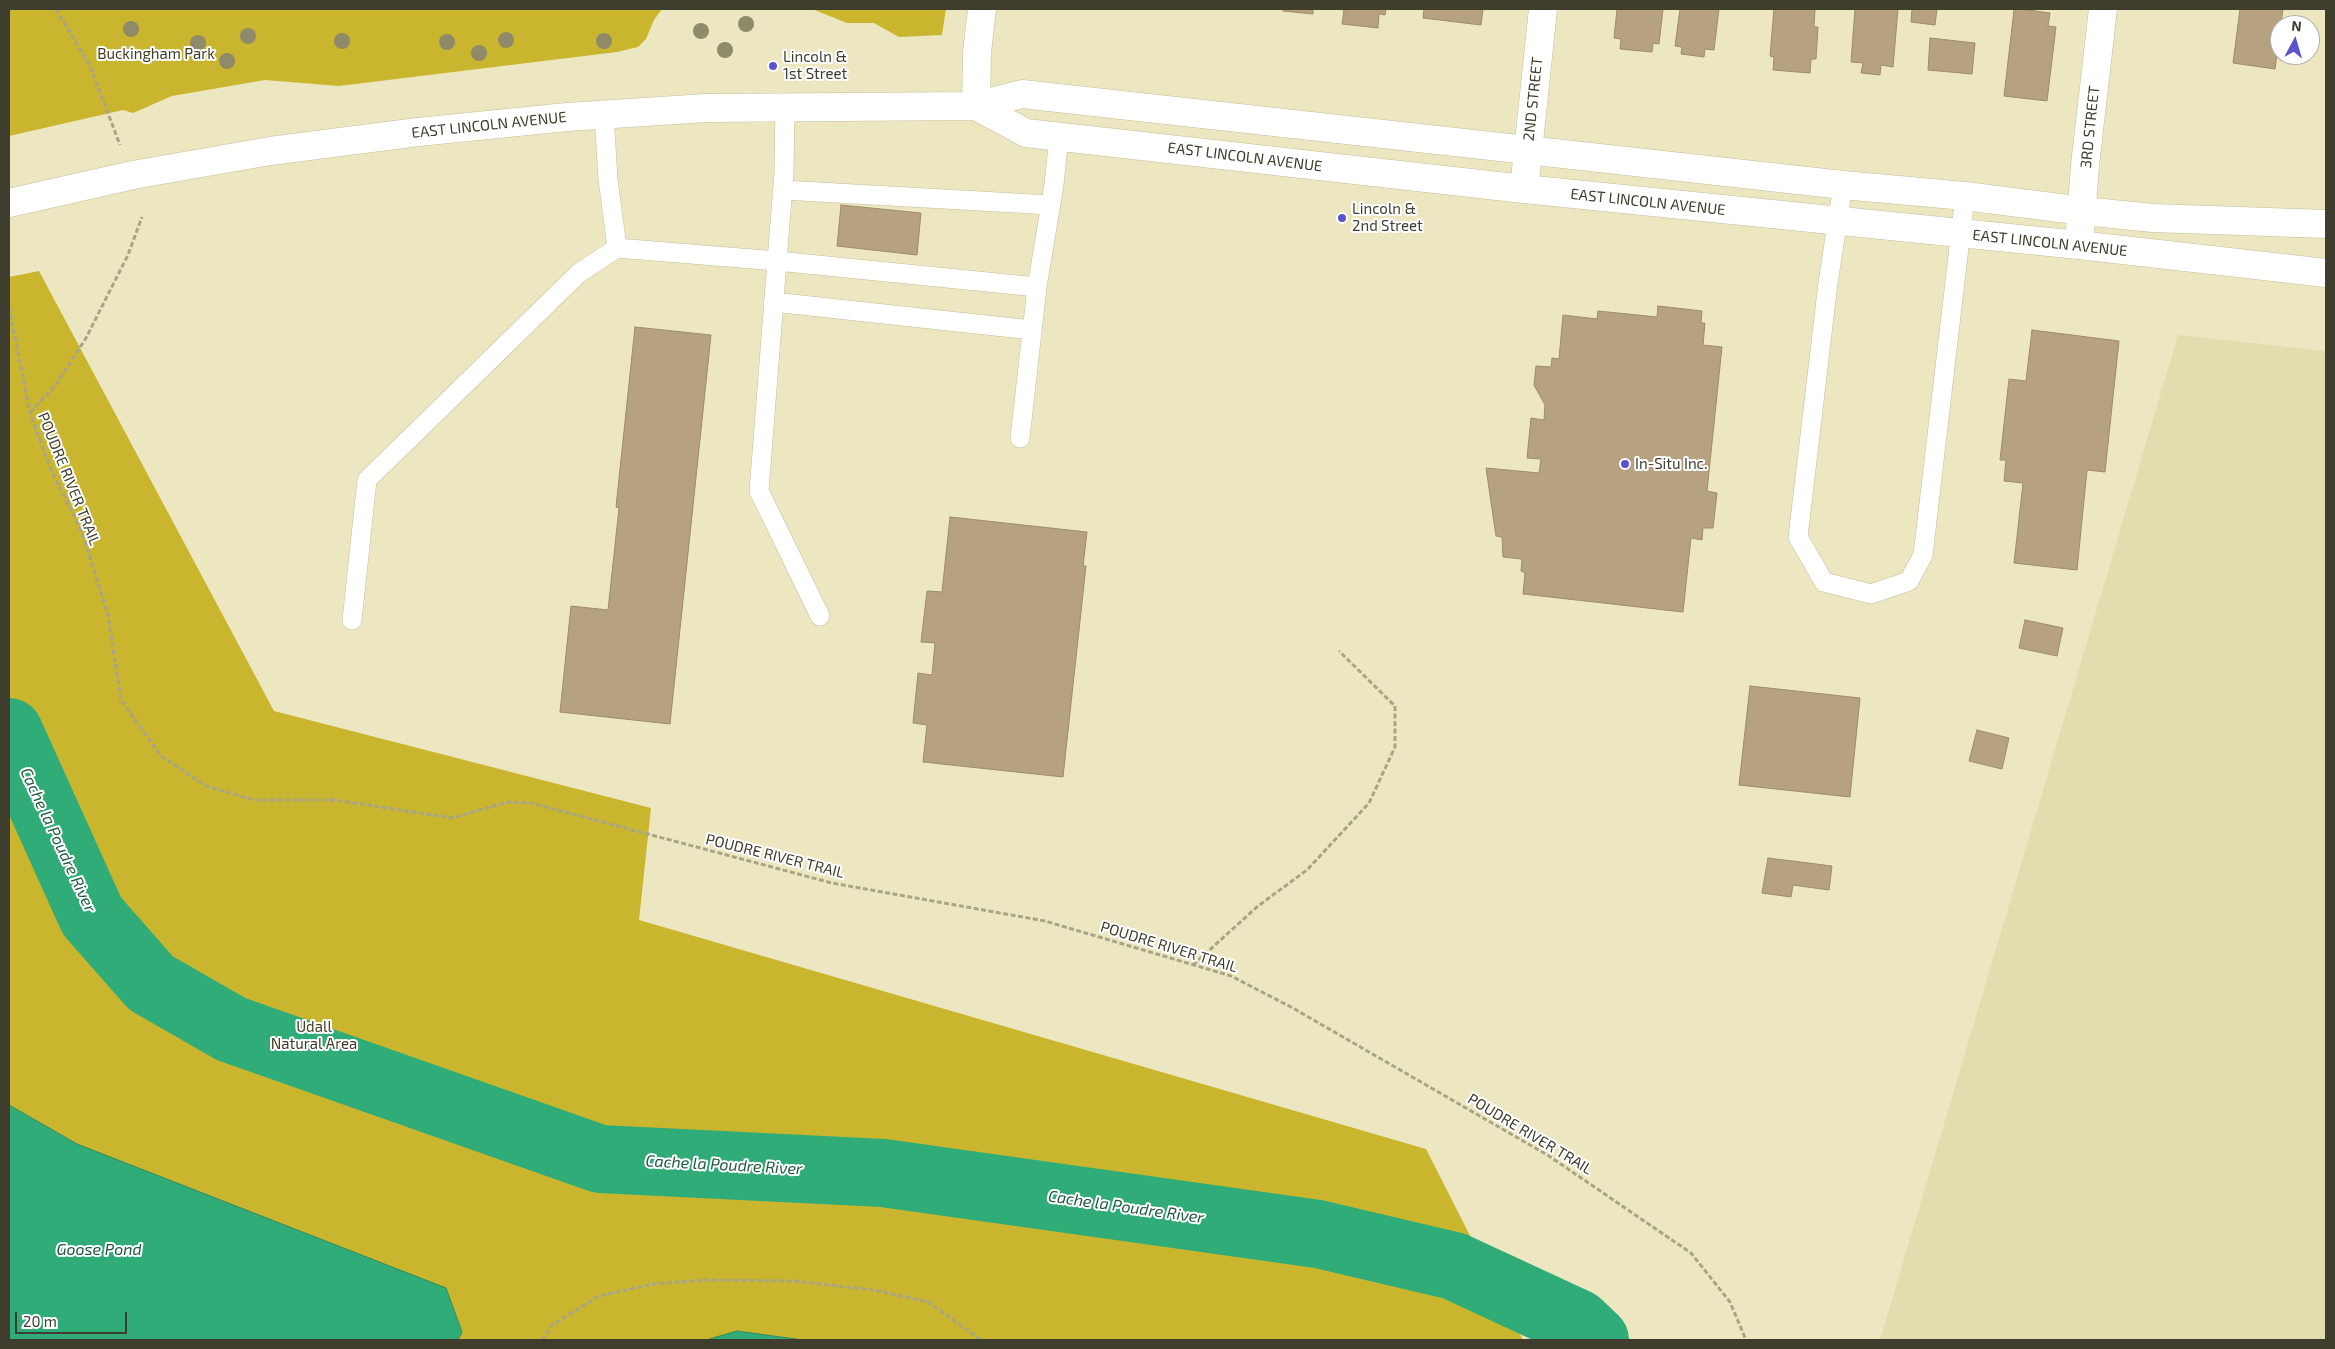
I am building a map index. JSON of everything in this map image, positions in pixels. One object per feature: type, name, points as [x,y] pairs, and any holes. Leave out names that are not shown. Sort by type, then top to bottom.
[{"type":"street","points":[[976,106],[977,52],[982,9]]},
{"type":"street","name":"2ND STREET","points":[[1524,189],[1543,9]]},
{"type":"street","name":"3RD STREET","points":[[2079,245],[2085,165],[2103,9]]},
{"type":"street","name":"EAST LINCOLN AVENUE","points":[[9,203],[133,175],[299,147],[418,132],[604,114],[706,108],[976,106],[1022,94],[2153,218],[2326,224]]},
{"type":"street","name":"EAST LINCOLN AVENUE","points":[[976,106],[1026,133],[1524,189],[2079,245],[2326,273]]},
{"type":"lane","points":[[785,106],[783,190],[759,491],[820,616]]},
{"type":"lane","points":[[604,114],[608,179],[617,248]]},
{"type":"lane","points":[[1020,438],[1032,330],[1051,205],[1059,136]]},
{"type":"lane","points":[[1842,185],[1798,537],[1824,582],[1871,594],[1909,582],[1923,555],[1965,196]]},
{"type":"lane","points":[[783,190],[1051,205]]},
{"type":"lane","points":[[352,620],[367,480],[579,273],[617,248],[777,261],[1038,287]]},
{"type":"lane","points":[[773,302],[1032,330]]},
{"type":"path","points":[[56,9],[90,66],[133,175]]},
{"type":"path","points":[[30,413],[56,385],[86,338],[128,255],[142,217]]},
{"type":"path","name":"POUDRE RIVER TRAIL","points":[[9,307],[30,413],[51,470],[82,532],[108,615],[121,700],[161,756],[206,786],[254,800],[335,800],[452,818],[508,802],[531,803],[832,883],[1045,921],[1231,976],[1291,1007],[1557,1162],[1692,1254],[1730,1302],[1746,1340]]},
{"type":"path","points":[[1194,965],[1258,906],[1308,870],[1369,803],[1395,747],[1395,706],[1339,651]]},
{"type":"path","points":[[542,1340],[552,1326],[599,1296],[653,1284],[704,1280],[794,1281],[874,1290],[928,1302],[981,1340]]},
{"type":"shaded area","points":[[2178,335],[2326,351],[2326,1340],[1880,1340]]},
{"type":"green space","name":"Buckingham Park","points":[[9,9],[662,9],[654,20],[646,39],[638,47],[617,52],[339,86],[265,80],[172,96],[133,113],[123,110],[9,136]]},
{"type":"green space","points":[[812,9],[946,9],[942,35],[899,37],[874,23],[847,23]]},
{"type":"green space","name":"Udall Natural Area","points":[[39,271],[274,711],[651,808],[639,920],[1426,1149],[1523,1340],[9,1340],[9,277]]},
{"type":"water","name":"Goose Pond","points":[[9,1105],[77,1144],[446,1288],[462,1332],[458,1340],[9,1340]]},
{"type":"water","points":[[737,1331],[803,1340],[706,1340]]},
{"type":"building","points":[[1283,9],[1313,9],[1313,14],[1283,11]]},
{"type":"building","points":[[1337,9],[1386,9],[1385,15],[1379,14],[1378,28],[1342,24],[1344,10]]},
{"type":"building","points":[[1424,9],[1483,9],[1481,25],[1423,18]]},
{"type":"building","points":[[1617,9],[1663,9],[1659,44],[1653,43],[1652,52],[1620,49],[1621,39],[1614,38]]},
{"type":"building","points":[[1680,9],[1719,9],[1714,50],[1705,49],[1704,57],[1681,54],[1682,47],[1675,46]]},
{"type":"building","points":[[1774,9],[1815,9],[1814,27],[1818,27],[1816,59],[1811,59],[1810,73],[1773,70],[1774,57],[1770,56]]},
{"type":"building","points":[[1855,9],[1898,9],[1893,67],[1881,65],[1880,75],[1861,73],[1863,63],[1851,62]]},
{"type":"building","points":[[1912,9],[1937,9],[1935,25],[1911,22]]},
{"type":"building","points":[[2021,9],[2050,13],[2048,26],[2056,27],[2047,101],[2004,96],[2014,10]]},
{"type":"building","points":[[2240,9],[2283,9],[2282,15],[2270,15],[2270,65],[2276,65],[2275,69],[2233,63]]},
{"type":"building","points":[[1930,38],[1975,43],[1972,74],[1928,70]]},
{"type":"building","points":[[841,205],[921,213],[917,255],[837,246]]},
{"type":"building","name":"In-Situ Inc.","points":[[1658,306],[1702,311],[1701,323],[1705,323],[1703,345],[1722,347],[1707,491],[1717,493],[1713,528],[1703,528],[1702,540],[1691,538],[1683,612],[1523,594],[1525,573],[1521,571],[1522,559],[1503,557],[1502,537],[1496,536],[1486,468],[1539,473],[1541,459],[1527,458],[1531,418],[1544,420],[1545,405],[1534,385],[1536,366],[1551,367],[1552,358],[1559,359],[1563,315],[1597,319],[1598,311],[1657,317]]},
{"type":"building","points":[[635,327],[711,335],[670,724],[560,712],[571,606],[608,610],[619,508],[616,507]]},
{"type":"building","points":[[2032,330],[2119,341],[2105,472],[2087,470],[2077,570],[2014,563],[2023,483],[2004,481],[2006,460],[2000,460],[2009,379],[2026,381]]},
{"type":"building","points":[[950,517],[1087,532],[1083,566],[1086,566],[1063,777],[923,762],[927,725],[913,723],[918,673],[932,675],[935,643],[921,642],[927,591],[942,592]]},
{"type":"building","points":[[2025,620],[2063,628],[2057,656],[2019,648]]},
{"type":"building","points":[[1750,686],[1860,698],[1850,797],[1739,785]]},
{"type":"building","points":[[1977,730],[2009,738],[2002,769],[1969,761]]},
{"type":"building","points":[[1768,858],[1832,866],[1829,890],[1793,885],[1791,897],[1762,893]]},
{"type":"waterway","name":"Cache la Poudre River","points":[[9,732],[92,916],[151,983],[231,1029],[600,1159],[883,1173],[1318,1234],[1454,1266],[1577,1323],[1595,1340]]},
{"type":"place","name":"Lincoln & 1st Street","points":[[773,66]]},
{"type":"place","name":"Lincoln & 2nd Street","points":[[1342,218]]},
{"type":"place","name":"In-Situ Inc.","points":[[1625,464]]}]
